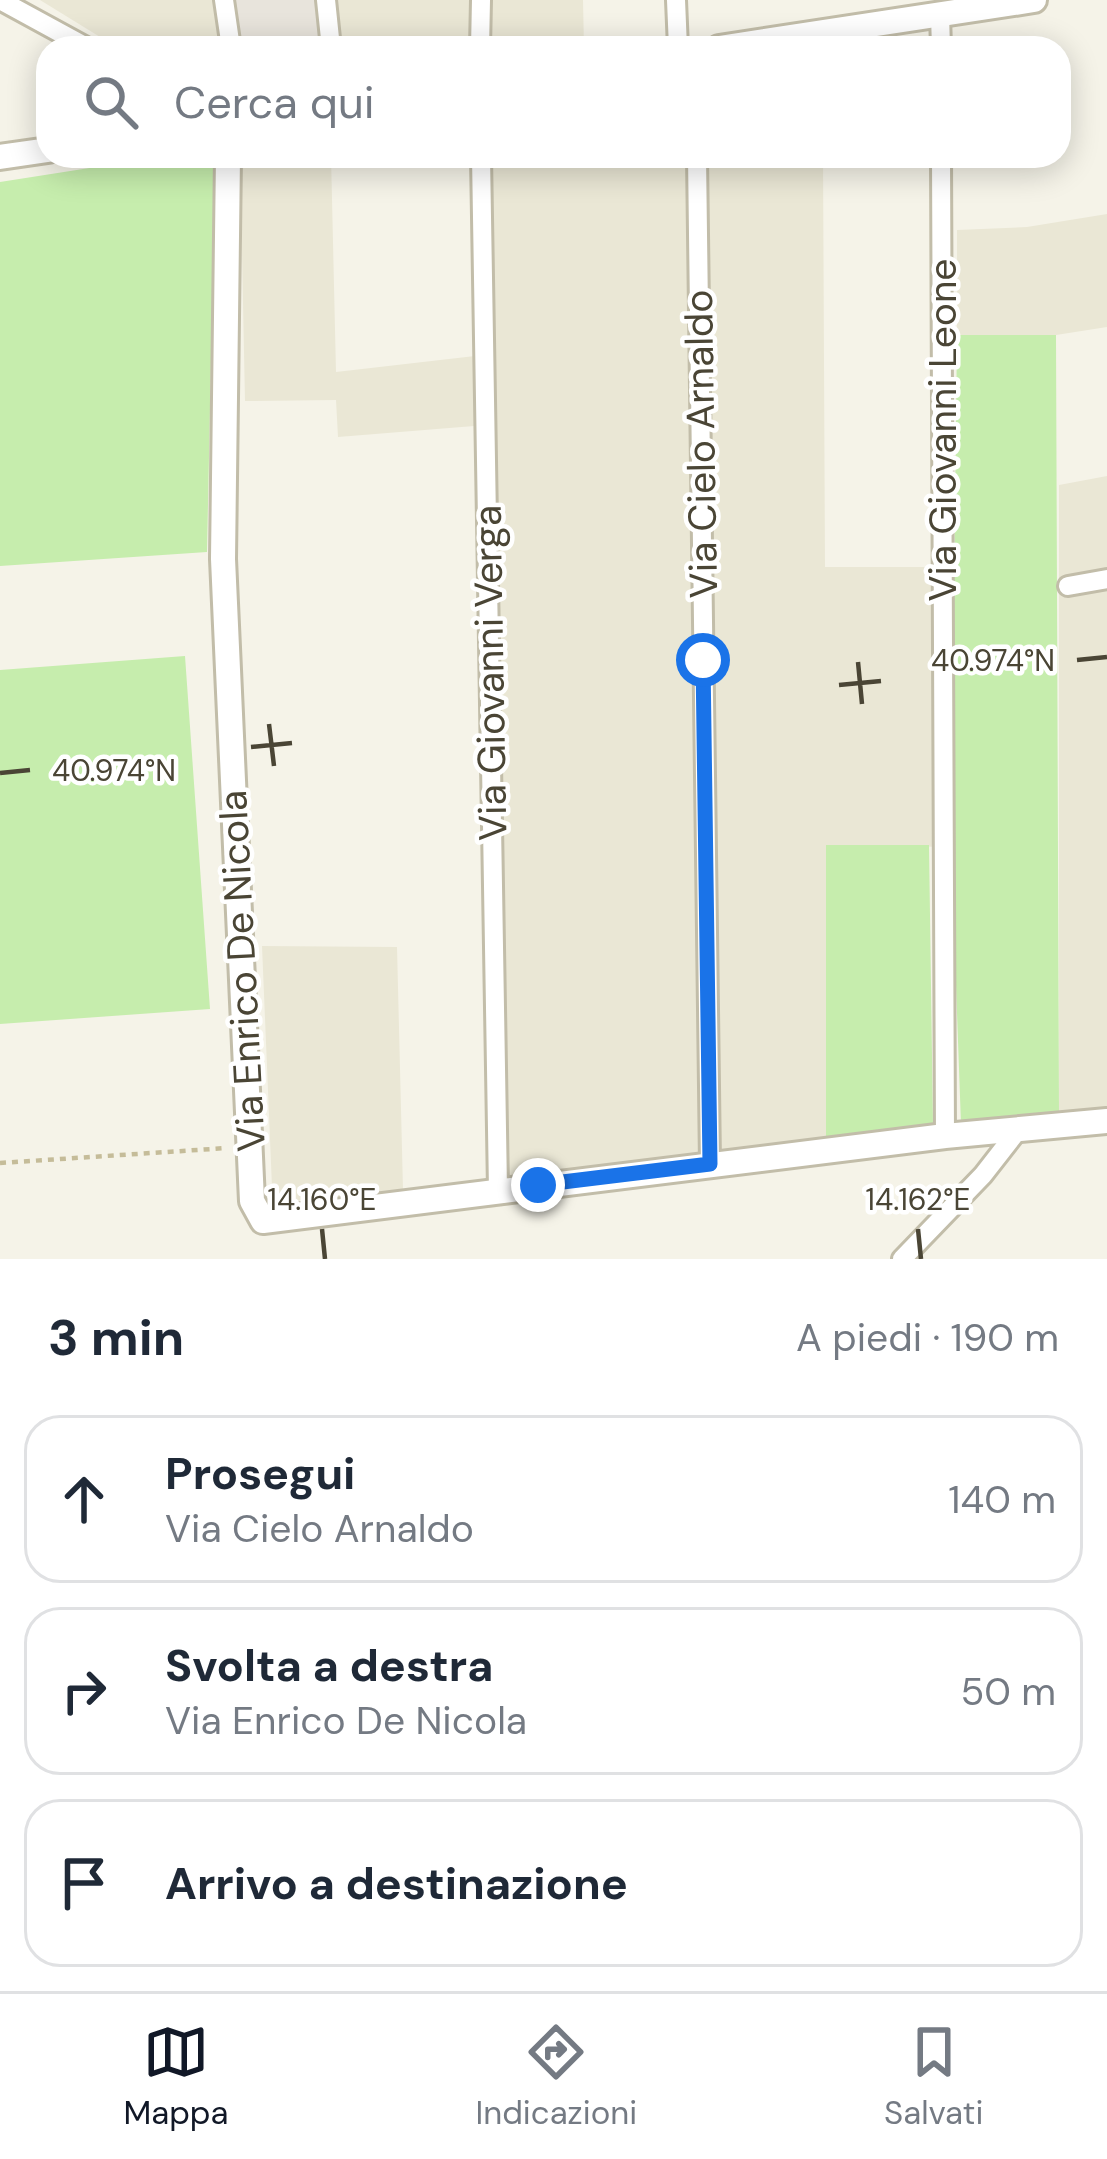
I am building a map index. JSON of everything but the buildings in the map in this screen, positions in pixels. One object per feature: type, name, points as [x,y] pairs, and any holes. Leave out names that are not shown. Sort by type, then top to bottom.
[{"type":"street","points":[[0,0],[66,36]]},
{"type":"street","points":[[224,0],[229,36]]},
{"type":"street","points":[[326,0],[330,36]]},
{"type":"street","points":[[480,36],[481,0]]},
{"type":"street","points":[[676,0],[678,36]]},
{"type":"street","points":[[799,36],[1034,0]]},
{"type":"street","points":[[940,15],[940,36]]},
{"type":"street","points":[[0,158],[36,152]]},
{"type":"street","name":"Via Enrico De Nicola","points":[[228,168],[224,559],[251,1201],[263,1221],[945,1136],[1107,1121]]},
{"type":"street","name":"Via Giovanni Verga","points":[[481,168],[498,1190]]},
{"type":"street","name":"Via Cielo Arnaldo","points":[[697,168],[710,1164]]},
{"type":"street","name":"Via Giovanni Leone","points":[[941,168],[945,1136]]},
{"type":"street","points":[[1068,586],[1107,579]]},
{"type":"street","points":[[902,1259],[1018,1130]]},
{"type":"path","points":[[0,1162],[250,1146]]},
{"type":"shaded area","points":[[40,0],[234,0],[238,36],[98,36]]},
{"type":"shaded area","points":[[234,0],[335,0],[339,36],[238,36]]},
{"type":"shaded area","points":[[335,0],[583,0],[584,36],[339,36]]},
{"type":"shaded area","points":[[240,168],[331,168],[336,372],[475,356],[474,168],[823,168],[825,567],[955,567],[951,847],[827,845],[827,1163],[489,1208],[474,426],[338,437],[336,400],[245,401]]},
{"type":"shaded area","points":[[1107,214],[1107,327],[1056,335],[957,335],[957,230],[1027,227]]},
{"type":"shaded area","points":[[1107,476],[1107,1108],[1059,1114],[1059,485]]},
{"type":"shaded area","points":[[262,946],[397,947],[403,1190],[285,1202],[272,1187]]},
{"type":"green space","points":[[89,168],[215,170],[207,552],[0,566],[0,182]]},
{"type":"green space","points":[[957,335],[1056,335],[1059,1114],[961,1124],[951,847]]},
{"type":"green space","points":[[185,656],[210,1009],[0,1024],[0,670]]},
{"type":"green space","points":[[826,845],[929,845],[933,1126],[826,1139]]},
{"type":"route","points":[[538,1185],[710,1164],[703,660]]}]
